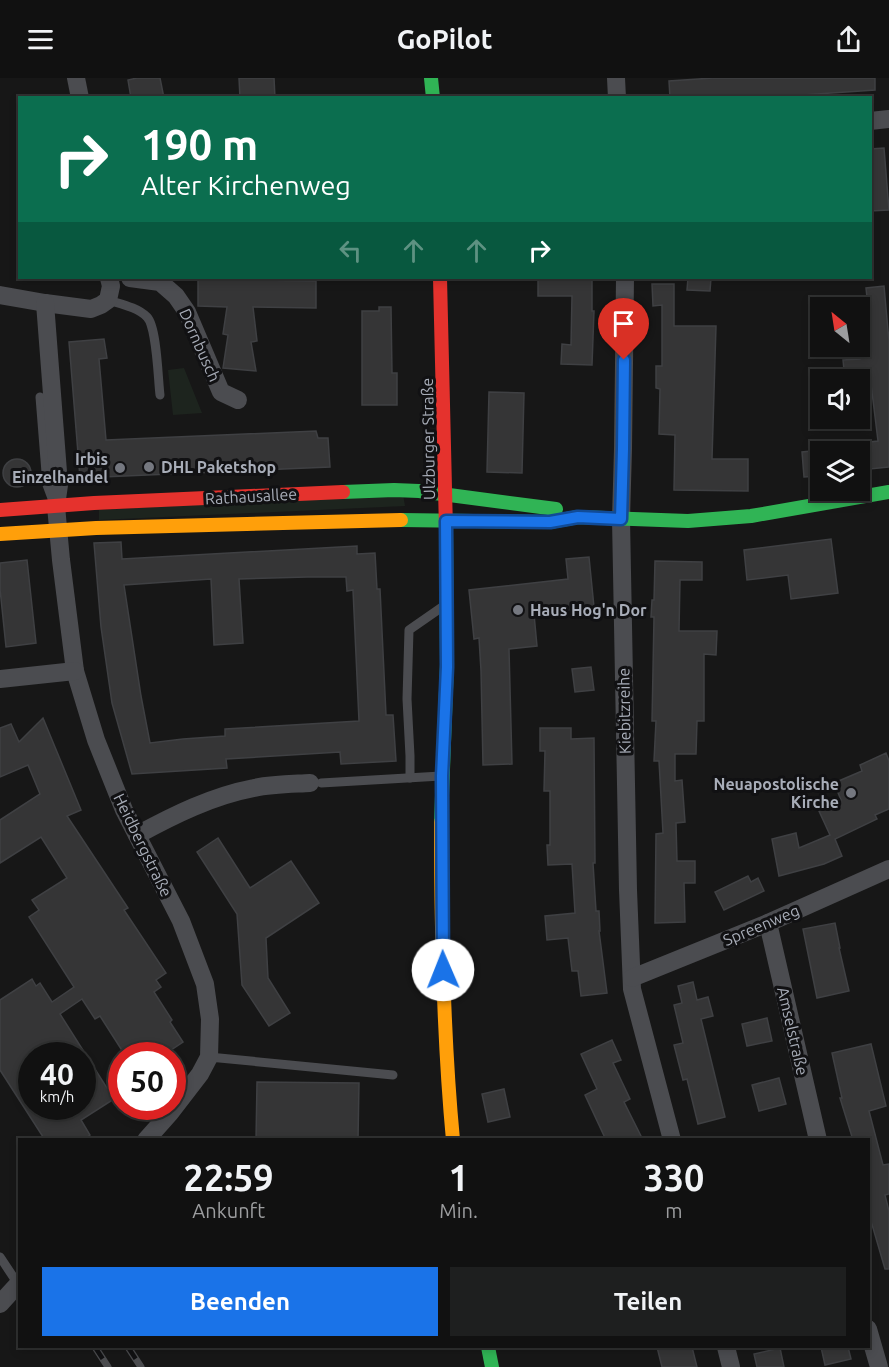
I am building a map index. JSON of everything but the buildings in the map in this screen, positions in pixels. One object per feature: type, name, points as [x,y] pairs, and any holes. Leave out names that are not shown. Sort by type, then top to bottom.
[{"type":"main road","points":[[431,78],[434,96]]},
{"type":"main road","name":"Ulzburger Straße","points":[[440,279],[447,603],[447,667],[442,776],[443,973],[453,1138]]},
{"type":"main road","name":"Rathausallee","points":[[0,510],[394,490],[552,507],[578,517]]},
{"type":"main road","points":[[578,517],[688,520],[741,517],[889,492]]},
{"type":"main road","name":"Rathausallee","points":[[0,534],[96,528],[406,520],[550,522],[578,517]]},
{"type":"main road","points":[[488,1348],[492,1367]]},
{"type":"street","points":[[76,78],[80,96]]},
{"type":"street","points":[[616,78],[617,96]]},
{"type":"street","points":[[872,121],[889,119]]},
{"type":"street","points":[[0,295],[91,309],[108,300],[111,286],[109,279]]},
{"type":"street","name":"Dornbusch","points":[[138,279],[160,282],[176,296],[187,312],[221,392],[238,400]]},
{"type":"street","name":"Kiebitzreihe","points":[[625,279],[621,519],[628,890],[632,978],[633,996],[671,1138]]},
{"type":"street","points":[[45,303],[60,485],[56,506],[58,530]]},
{"type":"street","name":"Heidbergstraße","points":[[58,530],[75,671],[96,740],[124,810],[181,921],[205,984],[210,1019],[209,1057],[200,1074],[148,1138]]},
{"type":"street","points":[[0,680],[75,671]]},
{"type":"street","points":[[137,835],[193,807],[224,796],[255,788],[315,783]]},
{"type":"street","name":"Spreenweg","points":[[632,978],[768,923],[889,868]]},
{"type":"street","name":"Amselstraße","points":[[768,923],[818,1138]]},
{"type":"street","points":[[0,1304],[18,1284]]},
{"type":"street","points":[[870,1336],[879,1367]]},
{"type":"street","points":[[726,1348],[731,1367]]},
{"type":"lane","points":[[108,300],[138,310],[148,318],[153,332],[160,396]]},
{"type":"lane","points":[[40,398],[47,485],[56,506]]},
{"type":"lane","points":[[410,778],[406,699],[409,630],[447,603]]},
{"type":"lane","points":[[315,783],[442,776]]},
{"type":"lane","points":[[209,1057],[393,1075]]},
{"type":"lane","points":[[0,1257],[18,1282]]},
{"type":"shaded area","points":[[184,368],[202,413],[173,415],[168,370]]},
{"type":"shaded area","points":[[403,494],[405,506],[99,520],[99,510]]},
{"type":"railway","points":[[96,1348],[108,1367]]},
{"type":"railway","points":[[129,1348],[141,1367]]},
{"type":"traffic: fast","points":[[431,78],[433,96]]},
{"type":"traffic: fast","points":[[343,492],[419,491],[556,509]]},
{"type":"traffic: fast","points":[[401,520],[550,522],[578,517],[688,521],[751,516],[889,492]]},
{"type":"traffic: fast","points":[[441,822],[447,664],[446,530]]},
{"type":"traffic: fast","points":[[488,1348],[492,1367]]},
{"type":"traffic: slow","points":[[0,534],[96,528],[401,520]]},
{"type":"traffic: slow","points":[[441,822],[443,981],[453,1138]]},
{"type":"traffic: jam","points":[[440,279],[446,530]]},
{"type":"traffic: jam","points":[[0,510],[94,503],[343,492]]},
{"type":"place","name":"DHL Paketshop","points":[[149,467]]},
{"type":"place","name":"Irbis Einzelhandel","points":[[120,468]]},
{"type":"place","name":"Haus Hog'n Dor","points":[[518,610]]},
{"type":"place","name":"Neuapostolische Kirche","points":[[851,793]]},
{"type":"route","points":[[443,970],[442,776],[447,667],[446,521],[550,522],[578,517],[621,519],[624,360]]}]
